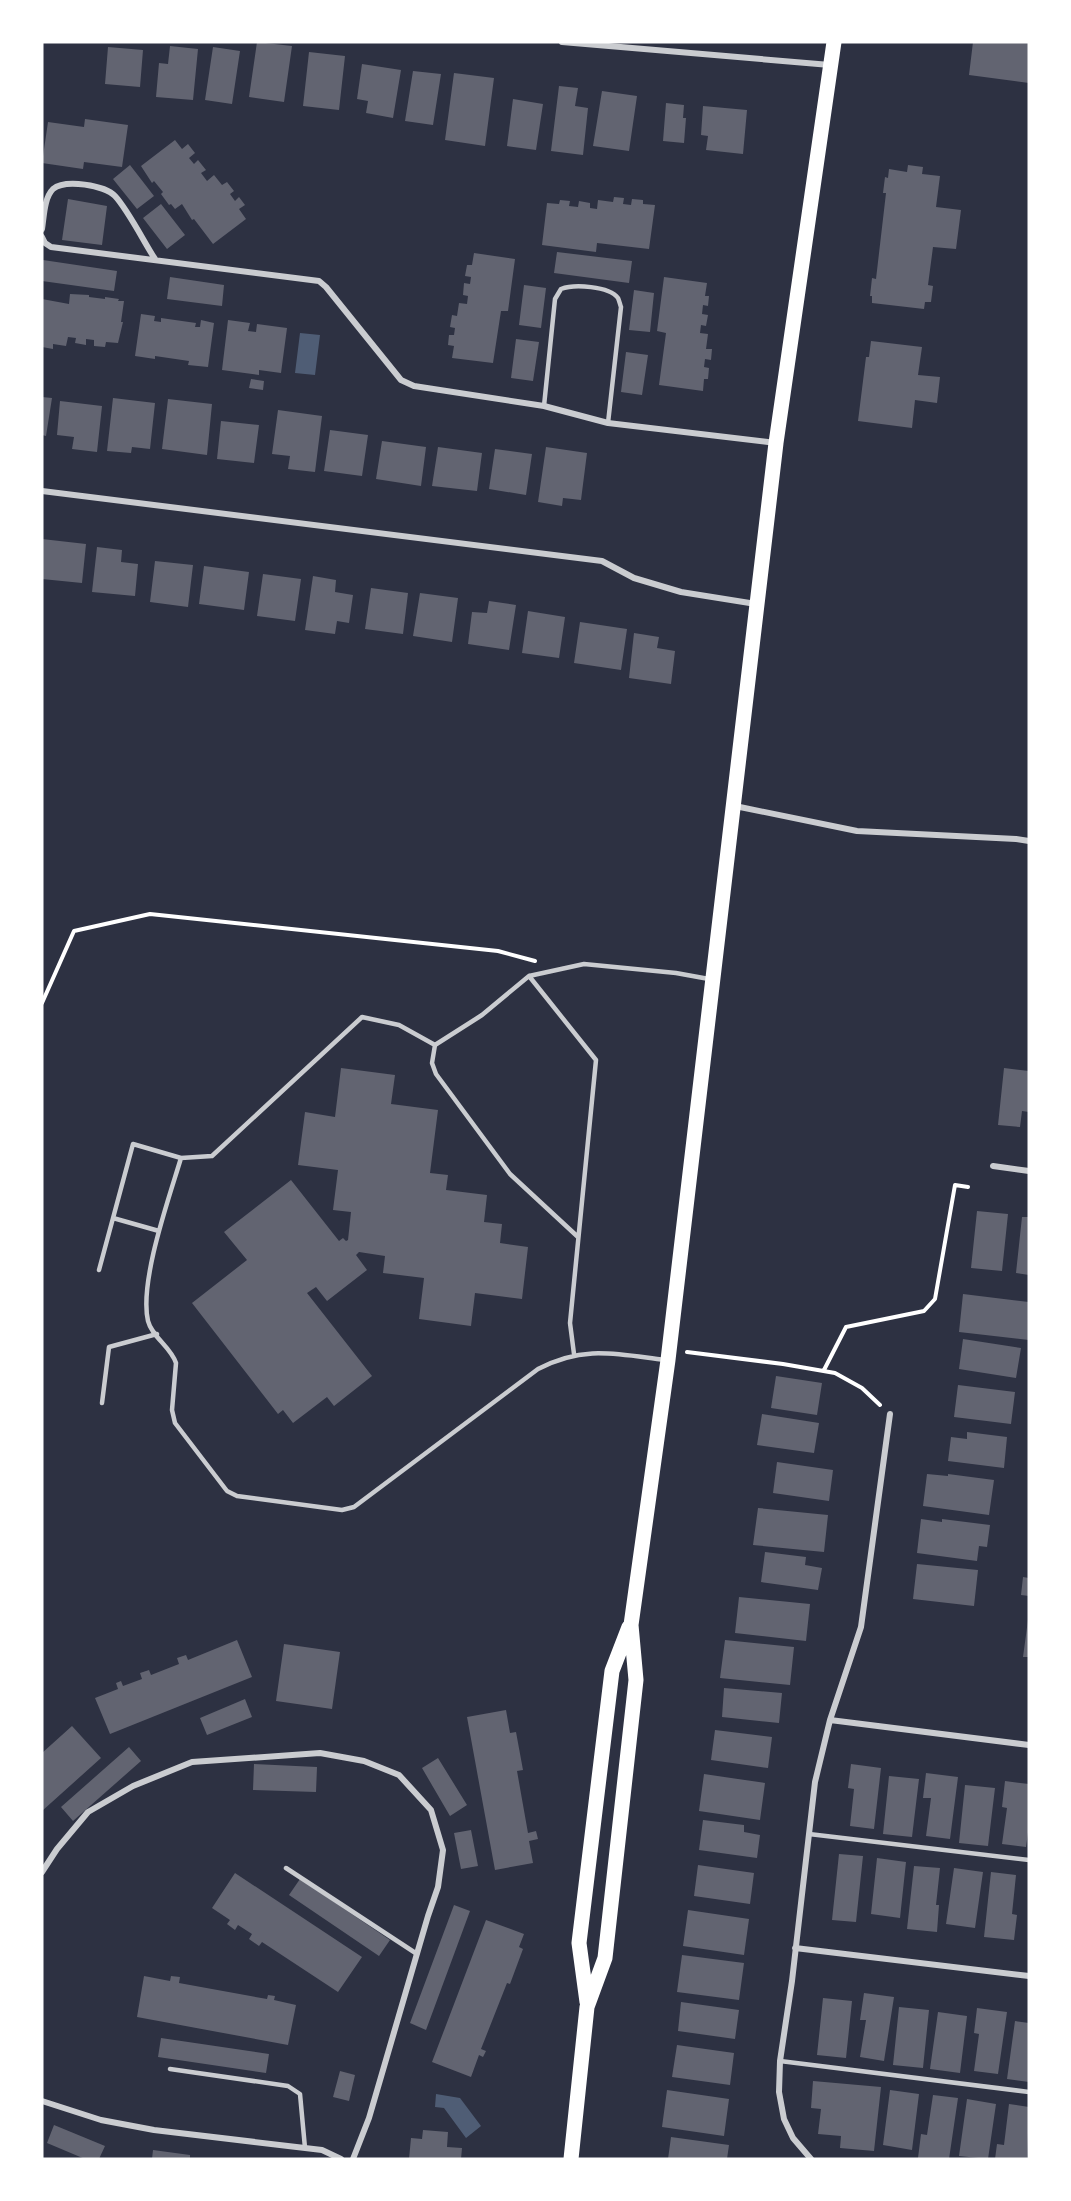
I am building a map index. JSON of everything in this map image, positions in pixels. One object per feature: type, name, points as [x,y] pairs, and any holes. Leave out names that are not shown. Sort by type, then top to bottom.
[{"type":"main road","points":[[587,2007],[605,1958],[636,1680],[631,1625],[668,1355],[712,979],[735,806],[756,604],[776,443],[834,42]]},
{"type":"main road","points":[[571,2159],[587,2007],[579,1943],[612,1671],[631,1625]]},
{"type":"street","points":[[562,42],[831,65]]},
{"type":"street","points":[[42,229],[47,199],[61,184],[102,188],[114,195],[155,259]]},
{"type":"street","points":[[42,237],[51,247],[319,281],[401,380],[414,386],[544,406],[608,423],[776,443]]},
{"type":"street","points":[[42,491],[602,561],[634,578],[681,592],[756,604]]},
{"type":"street","points":[[735,806],[857,831],[1029,841]]},
{"type":"street","points":[[993,1166],[1029,1171]]},
{"type":"street","points":[[809,2157],[793,2138],[780,2106],[780,2061],[815,1782],[830,1720],[861,1627],[890,1414]]},
{"type":"street","points":[[830,1720],[1029,1745]]},
{"type":"street","points":[[42,1872],[57,1849],[88,1812],[133,1786],[192,1762],[320,1753],[364,1761],[399,1775],[431,1810],[443,1850],[438,1887],[369,2118],[353,2159]]},
{"type":"street","points":[[795,1947],[1029,1976]]},
{"type":"street","points":[[42,2102],[101,2120],[154,2130],[322,2150],[341,2159]]},
{"type":"lane","points":[[544,406],[555,299],[561,289],[570,286],[606,290],[617,297],[621,307],[608,423]]},
{"type":"lane","points":[[578,1237],[510,1174],[436,1074],[432,1063],[435,1044],[482,1015],[529,976],[584,964],[712,979]]},
{"type":"lane","points":[[529,976],[596,1060],[570,1323],[574,1354]]},
{"type":"lane","points":[[99,1270],[133,1144],[181,1158],[212,1156],[362,1017],[399,1025],[435,1044]]},
{"type":"lane","points":[[181,1158],[159,1231],[146,1294],[148,1323],[174,1355],[176,1363],[172,1410],[175,1423],[227,1491],[237,1496],[329,1510],[354,1507],[538,1369],[557,1359],[574,1354],[668,1355]]},
{"type":"lane","points":[[113,1218],[159,1231]]},
{"type":"lane","points":[[102,1403],[109,1347],[157,1334]]},
{"type":"lane","points":[[809,1834],[1029,1860]]},
{"type":"lane","points":[[286,1868],[417,1954]]},
{"type":"lane","points":[[780,2061],[1029,2092]]},
{"type":"lane","points":[[170,2069],[288,2086],[300,2094],[305,2148]]},
{"type":"path","points":[[42,1003],[74,931],[150,914],[498,951],[561,969]]},
{"type":"path","points":[[824,1371],[846,1327],[924,1311],[935,1299],[955,1185],[968,1186]]},
{"type":"path","points":[[668,1355],[835,1372],[862,1388],[890,1414]]},
{"type":"water","points":[[300,333],[320,335],[315,375],[295,373]]},
{"type":"water","points":[[436,2094],[460,2098],[481,2126],[466,2138],[444,2108],[435,2107]]},
{"type":"building","points":[[257,42],[292,46],[284,102],[249,97]]},
{"type":"building","points":[[973,42],[1029,42],[1029,83],[969,75]]},
{"type":"building","points":[[170,46],[198,49],[193,100],[156,97],[159,63],[168,64]]},
{"type":"building","points":[[108,47],[143,50],[140,87],[105,84]]},
{"type":"building","points":[[213,47],[240,51],[232,104],[205,100]]},
{"type":"building","points":[[309,52],[345,56],[339,110],[303,106]]},
{"type":"building","points":[[362,64],[401,70],[393,118],[366,113],[368,101],[357,99]]},
{"type":"building","points":[[413,71],[441,74],[433,125],[405,121]]},
{"type":"building","points":[[454,73],[494,78],[485,146],[445,140]]},
{"type":"building","points":[[559,86],[578,88],[575,106],[588,108],[583,155],[551,151]]},
{"type":"building","points":[[602,91],[637,96],[629,151],[593,146]]},
{"type":"building","points":[[513,99],[543,104],[536,150],[507,146]]},
{"type":"building","points":[[666,103],[684,105],[683,118],[686,118],[684,143],[663,141]]},
{"type":"building","points":[[703,106],[747,110],[743,154],[706,150],[708,136],[701,135]]},
{"type":"building","points":[[85,119],[128,125],[122,167],[84,162],[83,169],[42,163],[48,122],[84,127]]},
{"type":"building","points":[[175,140],[182,149],[188,144],[195,153],[189,158],[194,164],[198,160],[206,170],[201,173],[207,181],[214,175],[222,185],[227,182],[234,191],[230,194],[235,201],[239,197],[245,205],[239,209],[246,219],[213,244],[194,219],[192,220],[182,204],[175,209],[171,204],[169,205],[161,194],[163,192],[154,181],[152,183],[141,166]]},
{"type":"building","points":[[130,165],[154,196],[137,209],[113,179]]},
{"type":"building","points":[[908,165],[923,167],[922,174],[940,176],[936,207],[961,210],[956,249],[933,247],[928,285],[933,286],[931,302],[925,302],[924,309],[872,303],[872,296],[870,296],[872,278],[876,279],[886,193],[883,193],[885,177],[888,178],[889,169],[907,172]]},
{"type":"building","points":[[614,197],[624,198],[623,204],[631,205],[632,199],[643,200],[643,204],[655,205],[649,249],[597,243],[596,252],[542,245],[547,203],[559,204],[560,200],[570,201],[569,206],[578,207],[579,201],[590,203],[590,208],[597,209],[598,200],[613,202]]},
{"type":"building","points":[[68,199],[107,206],[102,245],[62,240]]},
{"type":"building","points":[[161,204],[185,235],[167,249],[143,218]]},
{"type":"building","points":[[557,252],[632,261],[629,283],[554,273]]},
{"type":"building","points":[[474,253],[515,259],[508,311],[501,311],[493,363],[452,358],[454,346],[448,345],[449,335],[454,335],[455,328],[450,327],[452,315],[457,316],[459,303],[467,304],[468,296],[463,295],[464,283],[470,284],[471,277],[465,276],[467,265],[472,265]]},
{"type":"building","points":[[43,260],[117,271],[114,291],[42,281]]},
{"type":"building","points":[[170,277],[224,285],[222,306],[167,299]]},
{"type":"building","points":[[664,277],[707,283],[705,296],[709,296],[708,306],[703,305],[702,314],[708,315],[706,326],[701,325],[700,333],[708,334],[706,349],[712,349],[711,360],[705,359],[704,367],[709,368],[708,379],[704,379],[703,391],[659,385],[666,333],[657,331]]},
{"type":"building","points":[[524,285],[546,288],[541,328],[519,325]]},
{"type":"building","points":[[634,290],[654,293],[650,332],[629,330]]},
{"type":"building","points":[[70,294],[124,301],[121,322],[123,322],[118,343],[106,342],[105,347],[94,346],[94,340],[86,339],[86,345],[75,343],[76,338],[68,337],[66,346],[53,344],[53,349],[42,347],[42,299],[69,304]]},
{"type":"building","points":[[141,314],[155,316],[154,321],[161,322],[161,318],[196,323],[195,327],[200,327],[201,320],[214,323],[208,367],[188,365],[189,361],[155,356],[155,359],[135,356]]},
{"type":"building","points":[[228,320],[250,323],[248,331],[256,332],[257,324],[287,328],[281,373],[259,370],[259,375],[222,370]]},
{"type":"building","points":[[516,339],[539,342],[533,381],[511,378]]},
{"type":"building","points":[[871,341],[922,347],[918,375],[940,377],[937,403],[915,400],[912,428],[858,421],[866,357],[869,357]]},
{"type":"building","points":[[626,352],[648,355],[642,395],[621,392]]},
{"type":"building","points":[[251,379],[264,381],[263,390],[249,388]]},
{"type":"building","points":[[42,397],[52,398],[46,436],[42,435]]},
{"type":"building","points":[[113,398],[155,403],[150,449],[132,447],[131,453],[107,451]]},
{"type":"building","points":[[168,399],[212,404],[207,455],[162,449]]},
{"type":"building","points":[[60,401],[102,406],[97,452],[72,449],[74,437],[57,435]]},
{"type":"building","points":[[278,410],[322,416],[315,472],[288,469],[290,456],[272,454]]},
{"type":"building","points":[[221,421],[259,425],[254,463],[217,459]]},
{"type":"building","points":[[330,430],[368,435],[362,476],[324,471]]},
{"type":"building","points":[[382,441],[426,447],[421,486],[376,479]]},
{"type":"building","points":[[438,447],[482,453],[477,491],[432,486]]},
{"type":"building","points":[[546,447],[587,453],[581,500],[563,498],[562,506],[538,502]]},
{"type":"building","points":[[495,449],[532,454],[526,495],[489,489]]},
{"type":"building","points":[[42,539],[86,544],[82,583],[42,579]]},
{"type":"building","points":[[97,547],[122,550],[121,562],[138,564],[135,596],[92,592]]},
{"type":"building","points":[[155,561],[193,565],[188,607],[150,602]]},
{"type":"building","points":[[204,566],[249,572],[244,610],[199,604]]},
{"type":"building","points":[[263,574],[301,579],[295,621],[257,616]]},
{"type":"building","points":[[313,576],[336,580],[335,592],[353,595],[349,623],[337,621],[335,634],[305,630]]},
{"type":"building","points":[[371,588],[408,593],[403,634],[365,629]]},
{"type":"building","points":[[420,593],[458,598],[452,642],[413,636]]},
{"type":"building","points":[[489,601],[516,605],[509,650],[468,644],[472,612],[487,613]]},
{"type":"building","points":[[528,611],[565,617],[559,658],[522,653]]},
{"type":"building","points":[[580,622],[627,629],[621,670],[574,663]]},
{"type":"building","points":[[634,633],[659,637],[657,648],[675,651],[671,684],[629,678]]},
{"type":"building","points":[[341,1068],[395,1075],[391,1104],[438,1110],[430,1173],[448,1175],[446,1190],[487,1195],[484,1222],[502,1224],[500,1243],[528,1247],[522,1299],[475,1293],[471,1326],[419,1319],[424,1278],[383,1273],[385,1256],[359,1252],[356,1255],[367,1270],[327,1301],[316,1287],[307,1293],[372,1376],[334,1406],[327,1397],[293,1423],[283,1410],[278,1414],[192,1303],[247,1260],[224,1232],[291,1180],[339,1241],[343,1238],[348,1240],[351,1212],[333,1210],[338,1170],[298,1165],[305,1112],[335,1117]]},
{"type":"building","points":[[1004,1068],[1029,1071],[1029,1112],[1022,1111],[1020,1127],[998,1125]]},
{"type":"building","points":[[977,1211],[1008,1214],[1002,1271],[971,1268]]},
{"type":"building","points":[[1022,1217],[1029,1217],[1029,1275],[1016,1273]]},
{"type":"building","points":[[963,1294],[1029,1302],[1029,1340],[959,1332]]},
{"type":"building","points":[[963,1339],[1021,1348],[1016,1378],[959,1369]]},
{"type":"building","points":[[776,1376],[822,1383],[817,1415],[771,1408]]},
{"type":"building","points":[[958,1385],[1015,1392],[1011,1424],[954,1417]]},
{"type":"building","points":[[762,1414],[819,1423],[814,1453],[757,1445]]},
{"type":"building","points":[[967,1432],[1007,1437],[1004,1468],[948,1461],[951,1437],[967,1439]]},
{"type":"building","points":[[777,1462],[833,1470],[829,1501],[773,1493]]},
{"type":"building","points":[[927,1474],[948,1476],[948,1474],[994,1480],[989,1515],[923,1506]]},
{"type":"building","points":[[758,1508],[828,1515],[824,1552],[753,1545]]},
{"type":"building","points":[[921,1519],[942,1522],[942,1519],[990,1525],[987,1547],[979,1546],[977,1561],[917,1553]]},
{"type":"building","points":[[765,1552],[806,1557],[805,1565],[822,1568],[818,1590],[761,1582]]},
{"type":"building","points":[[917,1564],[978,1570],[974,1606],[913,1599]]},
{"type":"building","points":[[1023,1577],[1029,1578],[1029,1596],[1021,1595]]},
{"type":"building","points":[[739,1597],[810,1604],[806,1641],[735,1633]]},
{"type":"building","points":[[1028,1620],[1029,1657],[1023,1657]]},
{"type":"building","points":[[237,1640],[252,1677],[110,1734],[95,1698],[118,1689],[116,1683],[121,1681],[123,1686],[142,1679],[140,1673],[149,1670],[151,1675],[179,1664],[177,1658],[186,1655],[188,1660]]},
{"type":"building","points":[[725,1640],[794,1647],[790,1685],[720,1678]]},
{"type":"building","points":[[284,1644],[340,1652],[332,1709],[276,1701]]},
{"type":"building","points":[[724,1688],[782,1693],[779,1723],[722,1717]]},
{"type":"building","points":[[245,1699],[252,1717],[207,1735],[200,1718]]},
{"type":"building","points":[[506,1710],[510,1733],[516,1732],[523,1770],[517,1771],[528,1833],[536,1831],[538,1839],[529,1841],[533,1863],[495,1870],[467,1717]]},
{"type":"building","points":[[72,1726],[101,1758],[42,1811],[42,1753]]},
{"type":"building","points":[[715,1730],[772,1737],[768,1768],[711,1760]]},
{"type":"building","points":[[129,1747],[141,1761],[73,1821],[61,1807]]},
{"type":"building","points":[[438,1758],[467,1805],[450,1816],[422,1768]]},
{"type":"building","points":[[254,1764],[317,1767],[316,1792],[253,1790]]},
{"type":"building","points":[[851,1764],[881,1768],[874,1829],[850,1826],[854,1789],[848,1788]]},
{"type":"building","points":[[926,1773],[958,1777],[950,1839],[926,1836],[931,1798],[923,1798]]},
{"type":"building","points":[[704,1774],[765,1783],[760,1820],[699,1811]]},
{"type":"building","points":[[889,1776],[919,1779],[912,1837],[883,1834]]},
{"type":"building","points":[[1005,1781],[1029,1784],[1029,1825],[1026,1847],[1002,1844],[1007,1808],[1002,1807]]},
{"type":"building","points":[[965,1785],[995,1788],[988,1846],[959,1843]]},
{"type":"building","points":[[703,1820],[744,1825],[744,1832],[760,1835],[757,1858],[699,1850]]},
{"type":"building","points":[[471,1830],[478,1866],[461,1869],[454,1833]]},
{"type":"building","points":[[839,1854],[863,1856],[856,1922],[832,1920]]},
{"type":"building","points":[[877,1858],[906,1862],[900,1918],[871,1914]]},
{"type":"building","points":[[698,1865],[754,1873],[750,1904],[694,1896]]},
{"type":"building","points":[[914,1866],[940,1868],[936,1905],[939,1905],[937,1932],[907,1929]]},
{"type":"building","points":[[954,1868],[983,1872],[975,1928],[946,1924]]},
{"type":"building","points":[[991,1872],[1016,1875],[1012,1914],[1017,1915],[1014,1940],[984,1937]]},
{"type":"building","points":[[235,1873],[362,1957],[338,1992],[262,1942],[259,1946],[249,1939],[252,1934],[238,1925],[235,1930],[227,1924],[230,1920],[212,1908]]},
{"type":"building","points":[[300,1879],[390,1940],[379,1956],[289,1895]]},
{"type":"building","points":[[454,1905],[470,1911],[426,2030],[410,2023]]},
{"type":"building","points":[[688,1910],[749,1919],[744,1955],[683,1946]]},
{"type":"building","points":[[486,1920],[524,1934],[519,1947],[523,1949],[481,2049],[486,2051],[483,2057],[479,2055],[471,2077],[432,2062]]},
{"type":"building","points":[[682,1955],[744,1963],[739,2000],[677,1992]]},
{"type":"building","points":[[144,1976],[170,1981],[171,1976],[180,1977],[179,1983],[267,1999],[268,1995],[275,1996],[274,2000],[296,2005],[288,2045],[137,2017]]},
{"type":"building","points":[[864,1993],[894,1997],[884,2061],[860,2057],[866,2020],[860,2020]]},
{"type":"building","points":[[823,1998],[852,2001],[846,2058],[817,2055]]},
{"type":"building","points":[[681,2002],[739,2010],[735,2039],[678,2031]]},
{"type":"building","points":[[899,2007],[929,2010],[923,2068],[893,2065]]},
{"type":"building","points":[[977,2008],[1007,2012],[998,2074],[974,2071],[979,2034],[974,2033]]},
{"type":"building","points":[[938,2012],[967,2016],[960,2073],[930,2069]]},
{"type":"building","points":[[1015,2021],[1029,2023],[1029,2082],[1007,2079]]},
{"type":"building","points":[[161,2038],[269,2054],[266,2073],[158,2057]]},
{"type":"building","points":[[677,2045],[734,2053],[730,2085],[672,2077]]},
{"type":"building","points":[[340,2071],[355,2075],[349,2101],[333,2097]]},
{"type":"building","points":[[813,2081],[881,2087],[874,2151],[840,2148],[841,2136],[818,2134],[821,2109],[811,2108]]},
{"type":"building","points":[[667,2090],[729,2099],[724,2136],[662,2127]]},
{"type":"building","points":[[890,2090],[919,2094],[912,2150],[883,2145]]},
{"type":"building","points":[[933,2095],[958,2098],[949,2159],[918,2158],[921,2134],[927,2135]]},
{"type":"building","points":[[967,2099],[996,2104],[988,2159],[959,2156]]},
{"type":"building","points":[[1009,2104],[1029,2107],[1027,2159],[995,2159],[997,2144],[1004,2145]]},
{"type":"building","points":[[54,2125],[105,2146],[99,2159],[85,2159],[47,2143]]},
{"type":"building","points":[[423,2130],[448,2132],[447,2147],[462,2148],[461,2159],[409,2159],[411,2138],[422,2139]]},
{"type":"building","points":[[671,2137],[729,2145],[727,2159],[668,2159]]},
{"type":"building","points":[[153,2150],[190,2155],[190,2159],[152,2159]]}]
